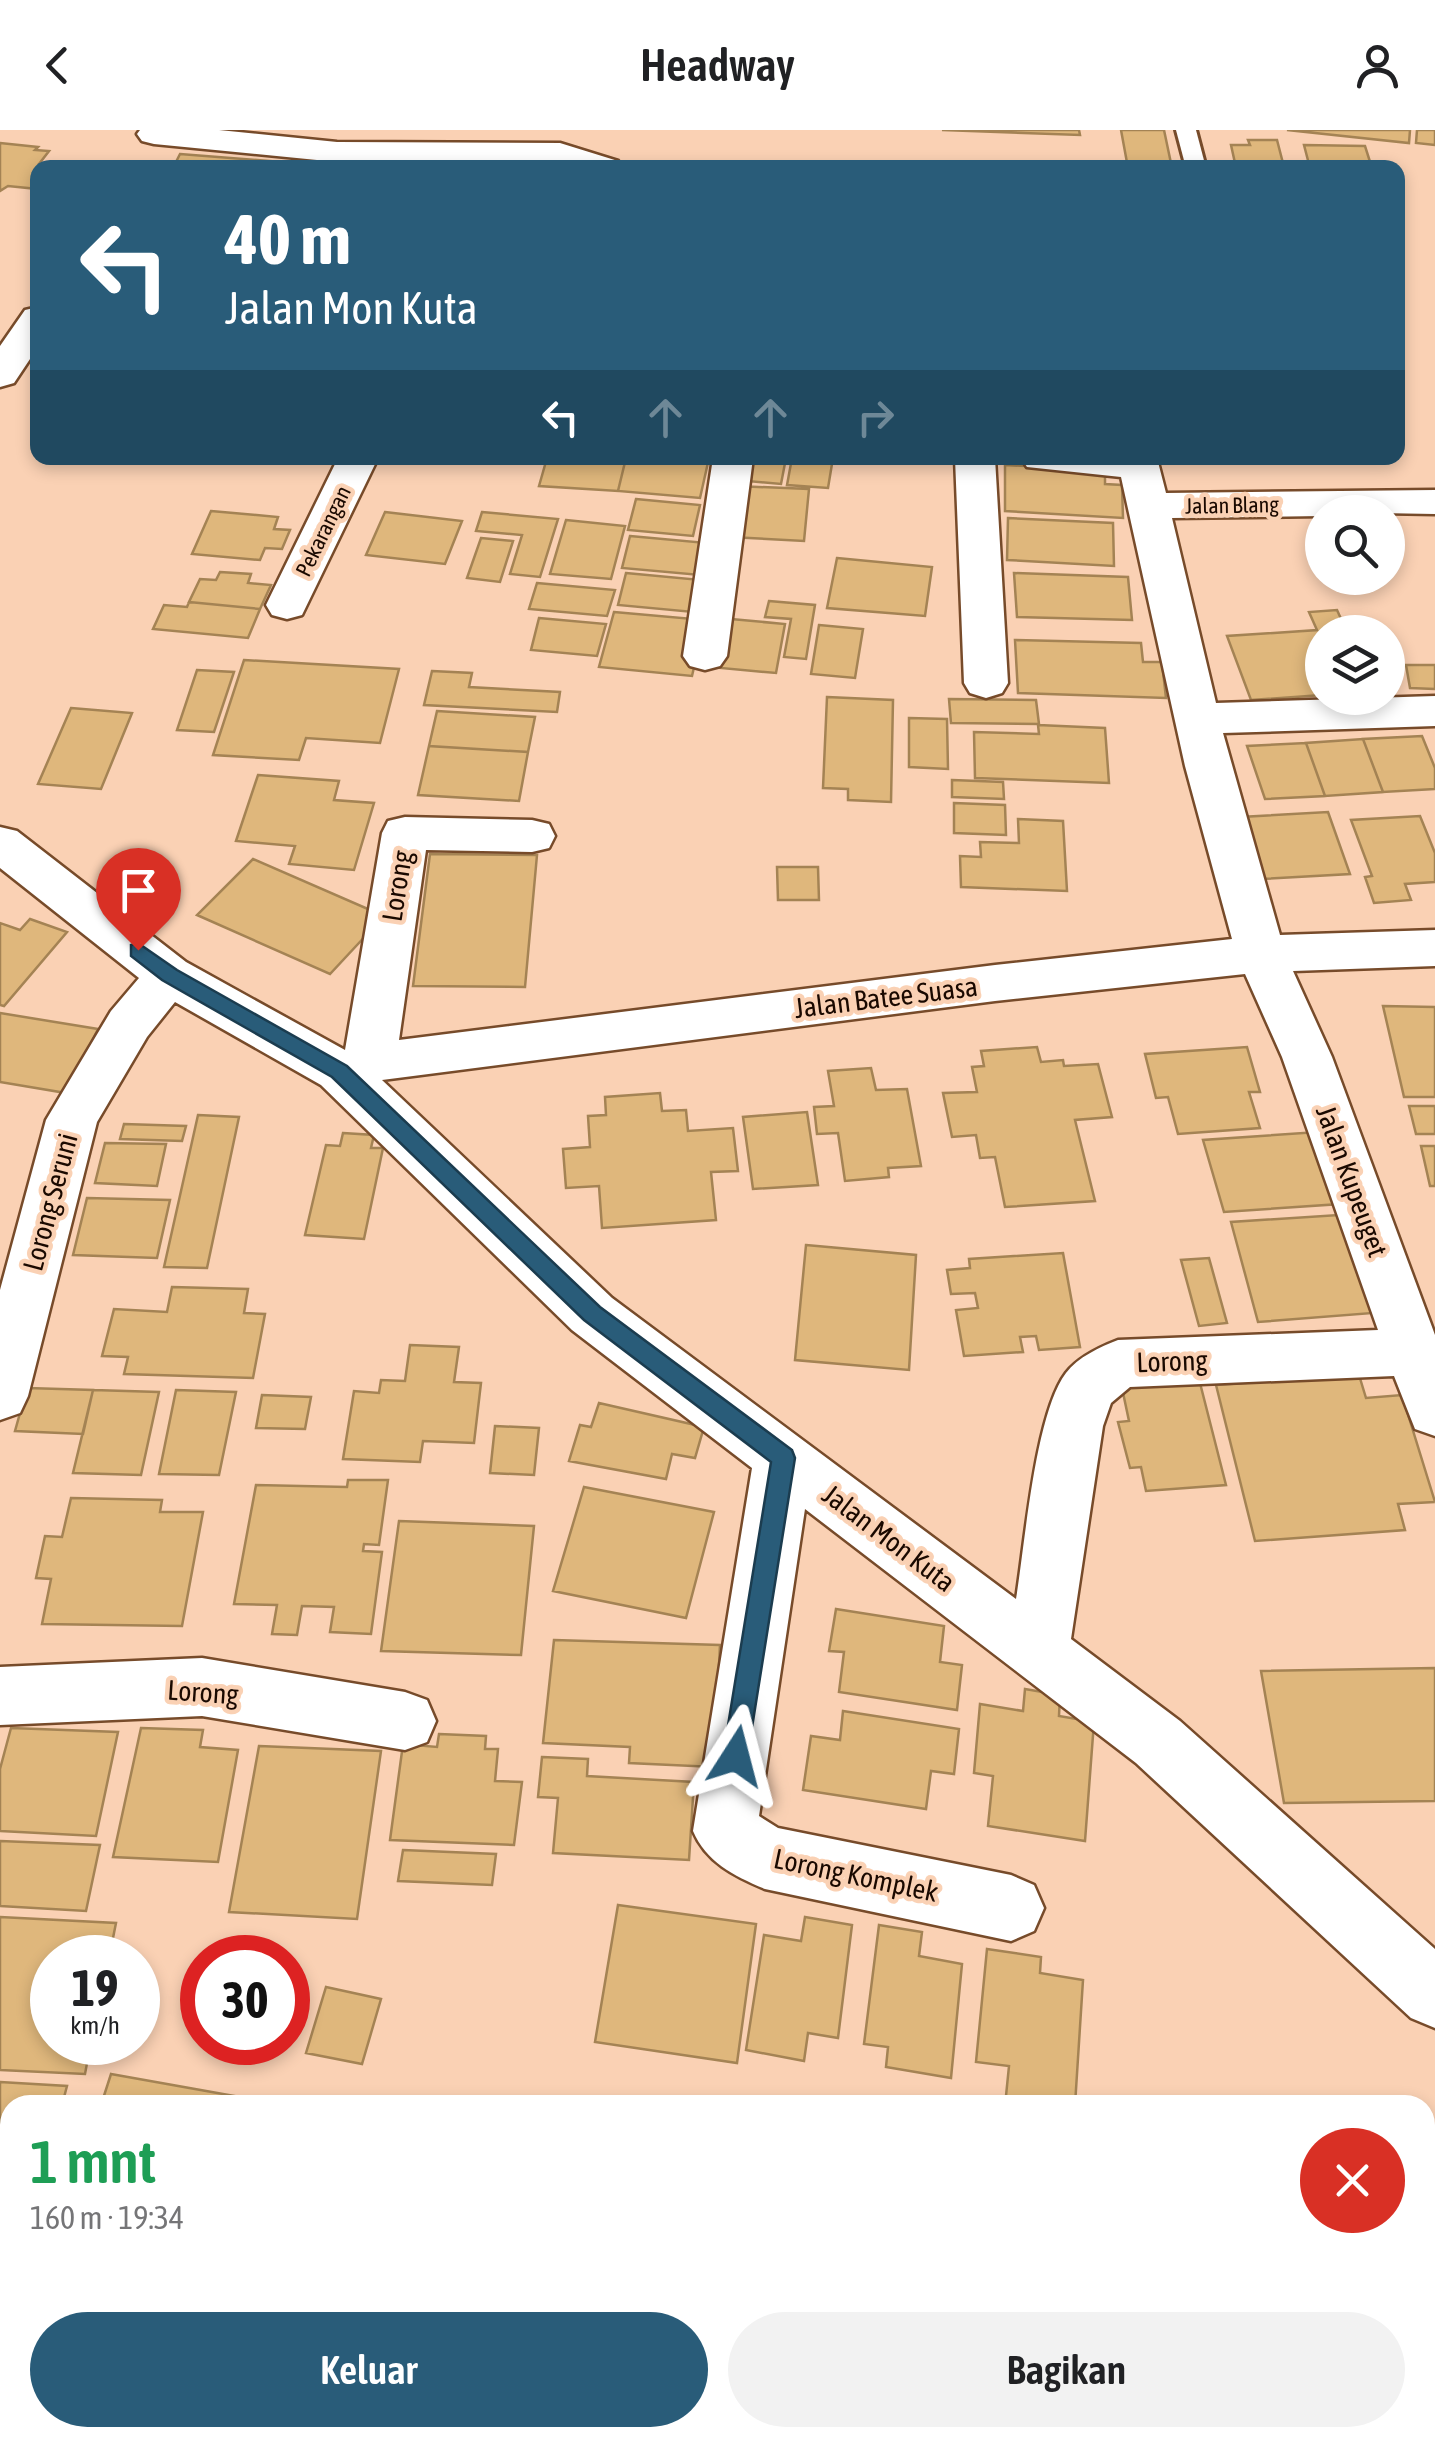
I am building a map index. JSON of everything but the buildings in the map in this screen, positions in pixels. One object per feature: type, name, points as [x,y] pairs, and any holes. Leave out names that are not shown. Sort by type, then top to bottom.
[{"type":"street","points":[[138,160],[155,132],[337,152],[560,153],[581,160]]},
{"type":"street","points":[[30,331],[0,379],[30,384]]},
{"type":"street","name":"Pekarangan","points":[[287,605],[355,465]]},
{"type":"street","points":[[705,656],[731,465]]},
{"type":"street","points":[[975,465],[986,683]]},
{"type":"street","name":"Jalan Blang","points":[[1080,465],[1142,476],[1435,502]]},
{"type":"street","name":"Jalan Kupeuget","points":[[1142,476],[1197,718],[1261,954],[1307,1057],[1435,1412]]},
{"type":"street","points":[[1197,718],[1435,711]]},
{"type":"street","name":"Lorong","points":[[354,1068],[405,833],[532,836]]},
{"type":"street","name":"Jalan Mon Kuta","points":[[0,843],[170,975],[354,1068],[592,1314],[1158,1742],[1435,1994]]},
{"type":"street","name":"Jalan Batee Suasa","points":[[354,1068],[995,984],[1261,954],[1435,948]]},
{"type":"street","name":"Lorong Seruni","points":[[0,1396],[72,1120],[129,1024],[170,975]]},
{"type":"street","name":"Lorong","points":[[1038,1651],[1074,1426],[1087,1390],[1118,1364],[1414,1352]]},
{"type":"street","name":"Lorong Komplek","points":[[783,1458],[724,1831],[765,1858],[1010,1908]]},
{"type":"street","name":"Lorong","points":[[0,1696],[202,1687],[405,1721]]},
{"type":"lane","points":[[1186,130],[1194,160]]},
{"type":"route","points":[[138,950],[170,975],[339,1071],[592,1314],[783,1458],[736,1756]]}]
